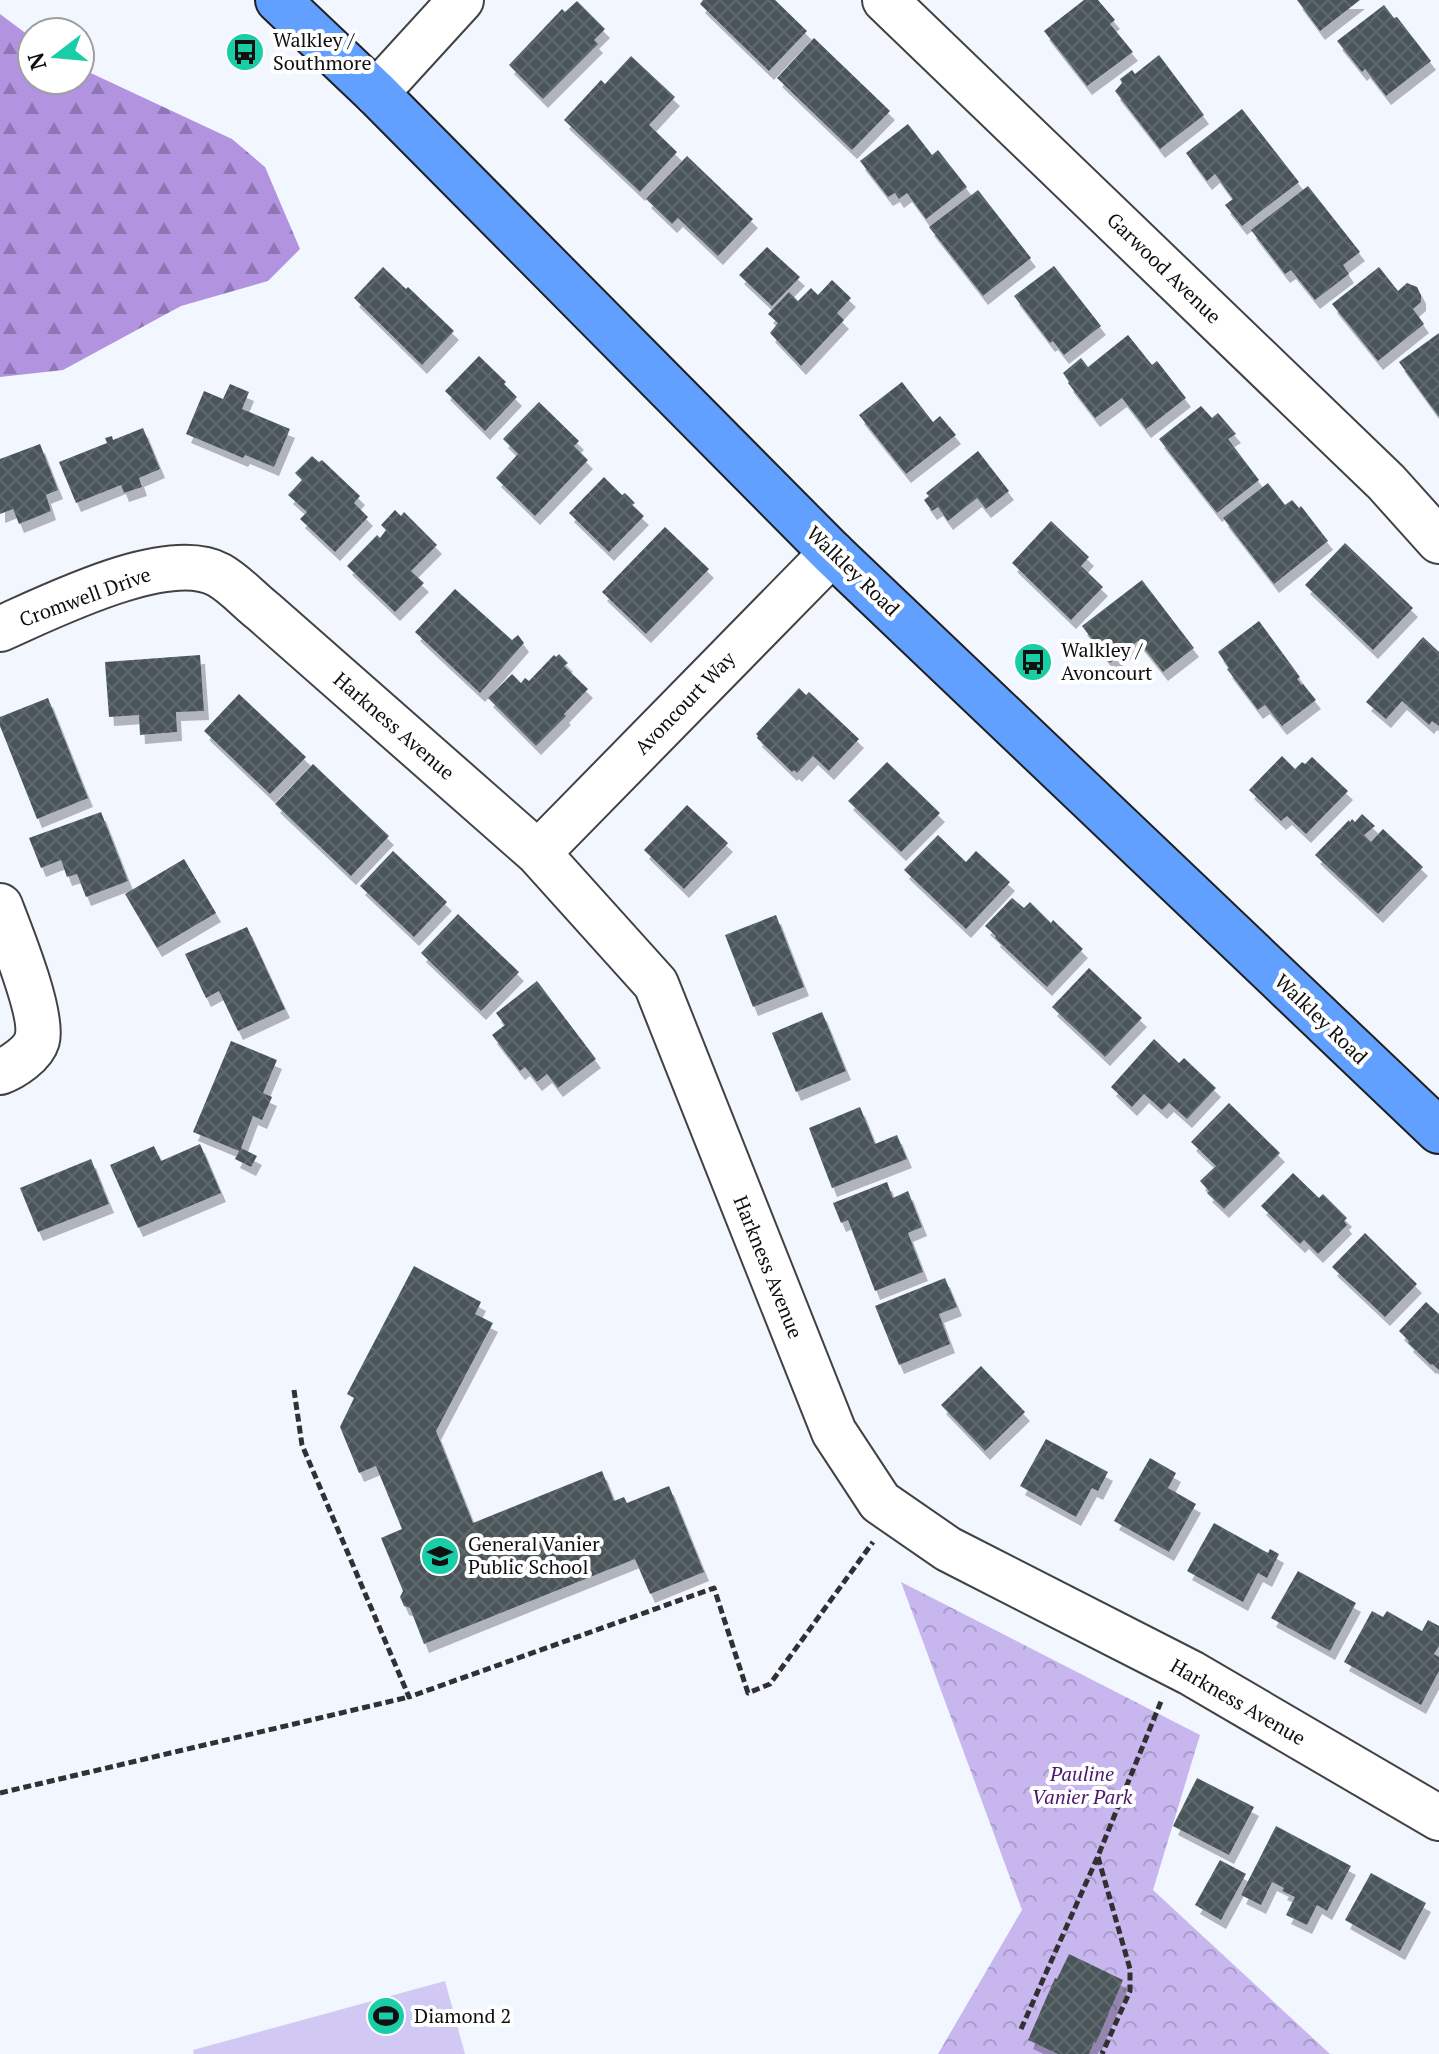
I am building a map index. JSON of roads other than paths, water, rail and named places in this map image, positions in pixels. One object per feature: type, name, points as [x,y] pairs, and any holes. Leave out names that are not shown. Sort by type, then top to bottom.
[{"type":"main road","name":"Walkley Road","points":[[278,0],[376,93],[832,553],[1439,1131]]},
{"type":"street","points":[[376,93],[461,0]]},
{"type":"street","name":"Garwood Avenue","points":[[885,0],[1386,482],[1439,541]]},
{"type":"street","name":"Avoncourt Way","points":[[538,853],[832,553]]},
{"type":"street","name":"Cromwell Drive","points":[[0,629],[117,580],[157,569],[197,569],[218,575]]},
{"type":"street","name":"Harkness Avenue","points":[[218,575],[275,621],[538,853],[656,984],[834,1432],[880,1502],[948,1549],[1176,1666],[1439,1818]]},
{"type":"street","points":[[0,906],[18,952],[39,1026],[37,1043],[13,1067],[0,1072]]},
{"type":"place","name":"Walkley / Southmore","points":[[245,52]]},
{"type":"place","name":"Walkley / Avoncourt","points":[[1033,662]]},
{"type":"place","name":"General Vanier Public School","points":[[440,1556]]},
{"type":"place","name":"Diamond 2","points":[[386,2016]]},
{"type":"park label","name":"Pauline Vanier Park","points":[[1082,1786]]}]
